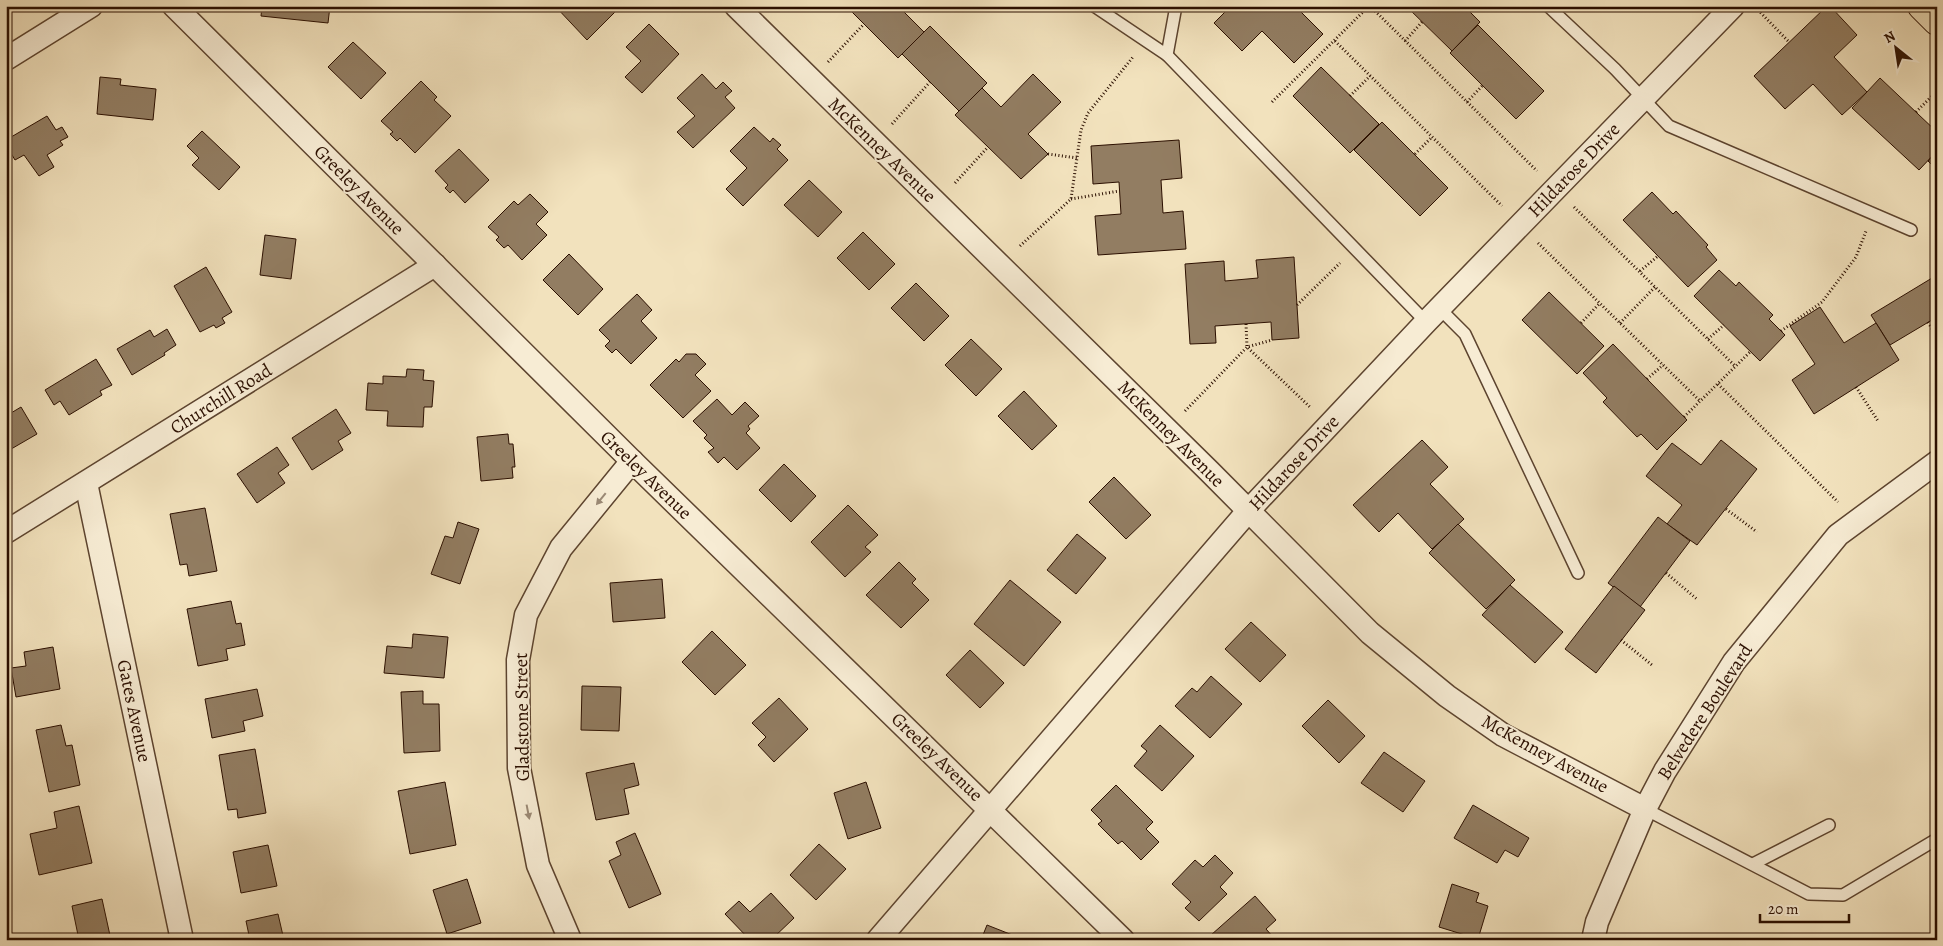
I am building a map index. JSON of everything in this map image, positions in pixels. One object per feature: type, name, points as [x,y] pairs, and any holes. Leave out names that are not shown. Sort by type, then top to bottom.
[{"type":"main road","points":[[1922,6],[1937,21]]},
{"type":"street","points":[[6,59],[91,6]]},
{"type":"street","name":"Greeley Avenue","points":[[174,6],[632,462],[1123,940]]},
{"type":"street","name":"McKenney Avenue","points":[[736,6],[1249,510],[1370,633],[1447,696],[1503,735],[1645,809]]},
{"type":"street","name":"Hildarose Drive","points":[[878,940],[1249,510],[1432,315],[1733,6]]},
{"type":"street","name":"Churchill Road","points":[[6,532],[434,265]]},
{"type":"street","name":"Gladstone Street","points":[[570,940],[538,865],[519,768],[518,660],[526,615],[561,548],[632,462]]},
{"type":"street","name":"Belvedere Boulevard","points":[[1593,940],[1597,922],[1645,809],[1665,771],[1734,662],[1838,535],[1937,462]]},
{"type":"street","name":"Gates Avenue","points":[[86,483],[182,940]]},
{"type":"lane","points":[[1094,6],[1166,56],[1356,248],[1432,315],[1465,334],[1578,573]]},
{"type":"lane","points":[[1166,56],[1176,6]]},
{"type":"lane","points":[[1548,6],[1669,126],[1911,230]]},
{"type":"lane","points":[[1645,809],[1810,894],[1843,895],[1937,840]]},
{"type":"lane","points":[[1752,864],[1829,825]]},
{"type":"path","points":[[1272,102],[1370,6],[1736,366]]},
{"type":"path","points":[[1754,6],[1789,42]]},
{"type":"path","points":[[1404,41],[1422,22]]},
{"type":"path","points":[[811,79],[864,24]]},
{"type":"path","points":[[1071,199],[1081,130],[1088,112],[1144,40]]},
{"type":"path","points":[[1334,41],[1700,401]]},
{"type":"path","points":[[1350,96],[1370,76]]},
{"type":"path","points":[[874,141],[930,82]]},
{"type":"path","points":[[1467,102],[1482,86]]},
{"type":"path","points":[[1916,112],[1937,90]]},
{"type":"path","points":[[1414,154],[1432,136]]},
{"type":"path","points":[[936,202],[988,147]]},
{"type":"path","points":[[1048,154],[1077,158]]},
{"type":"path","points":[[1020,246],[1071,199],[1119,191]]},
{"type":"path","points":[[1781,331],[1822,302],[1856,257],[1873,214]]},
{"type":"path","points":[[1297,305],[1356,248]]},
{"type":"path","points":[[1640,271],[1658,256]]},
{"type":"path","points":[[1620,323],[1655,287]]},
{"type":"path","points":[[1581,323],[1600,303]]},
{"type":"path","points":[[1928,322],[1937,337]]},
{"type":"path","points":[[1246,324],[1247,347],[1330,425]]},
{"type":"path","points":[[1708,339],[1724,325]]},
{"type":"path","points":[[1167,429],[1247,347],[1272,340]]},
{"type":"path","points":[[1684,417],[1751,351]]},
{"type":"path","points":[[1647,380],[1663,365]]},
{"type":"path","points":[[1718,384],[1838,502]]},
{"type":"path","points":[[1856,387],[1878,421]]},
{"type":"path","points":[[1726,509],[1757,532]]},
{"type":"path","points":[[1666,573],[1698,600]]},
{"type":"path","points":[[1621,640],[1652,666]]},
{"type":"building","points":[[262,6],[330,6],[328,23],[261,16]]},
{"type":"building","points":[[555,6],[621,6],[587,40]]},
{"type":"building","points":[[846,6],[910,6],[904,12],[924,32],[898,58]]},
{"type":"building","points":[[1231,6],[1295,6],[1323,34],[1294,63],[1262,31],[1242,51],[1214,23]]},
{"type":"building","points":[[1406,6],[1464,6],[1480,22],[1452,51]]},
{"type":"building","points":[[1827,6],[1830,6],[1857,35],[1834,57],[1867,92],[1842,115],[1813,84],[1785,109],[1754,76]]},
{"type":"building","points":[[649,24],[679,54],[642,93],[625,77],[641,61],[626,47]]},
{"type":"building","points":[[1478,25],[1544,91],[1516,119],[1450,53]]},
{"type":"building","points":[[930,26],[987,83],[959,111],[902,54]]},
{"type":"building","points":[[353,42],[386,73],[361,99],[328,67]]},
{"type":"building","points":[[1321,67],[1379,124],[1350,153],[1293,96]]},
{"type":"building","points":[[702,74],[716,89],[723,82],[732,91],[725,97],[735,108],[693,148],[677,132],[695,116],[677,98]]},
{"type":"building","points":[[1033,74],[1061,102],[1028,134],[1048,154],[1021,179],[955,115],[982,88],[1001,107]]},
{"type":"building","points":[[100,77],[121,79],[120,85],[156,89],[153,120],[97,114]]},
{"type":"building","points":[[1880,78],[1937,132],[1937,151],[1919,170],[1852,108]]},
{"type":"building","points":[[421,81],[437,97],[434,100],[451,116],[415,153],[400,138],[397,141],[390,134],[393,132],[381,121]]},
{"type":"building","points":[[47,116],[56,130],[62,127],[68,137],[60,141],[63,145],[47,155],[54,167],[39,176],[24,155],[15,160],[6,145],[6,140]]},
{"type":"building","points":[[1382,122],[1448,188],[1420,216],[1354,150]]},
{"type":"building","points":[[754,127],[770,142],[773,138],[781,145],[777,149],[788,160],[743,206],[726,189],[747,168],[730,151]]},
{"type":"building","points":[[202,131],[240,167],[219,190],[192,165],[199,158],[187,146]]},
{"type":"building","points":[[1179,140],[1182,178],[1161,180],[1163,213],[1183,211],[1186,249],[1098,255],[1095,216],[1121,214],[1119,182],[1093,184],[1091,146]]},
{"type":"building","points":[[459,149],[489,180],[465,203],[453,190],[450,193],[445,188],[448,185],[435,171]]},
{"type":"building","points":[[1937,151],[1937,170],[1928,161]]},
{"type":"building","points":[[809,180],[842,212],[818,237],[784,205]]},
{"type":"building","points":[[1652,192],[1673,214],[1676,211],[1708,245],[1706,247],[1717,260],[1688,287],[1623,220]]},
{"type":"building","points":[[530,194],[548,212],[536,224],[547,235],[522,260],[508,245],[504,248],[496,240],[499,237],[488,227],[514,201],[518,205]]},
{"type":"building","points":[[863,232],[895,264],[869,290],[837,258]]},
{"type":"building","points":[[265,235],[296,239],[291,279],[260,275]]},
{"type":"building","points":[[569,254],[603,289],[578,315],[543,280]]},
{"type":"building","points":[[1294,257],[1299,338],[1272,340],[1271,322],[1215,326],[1216,343],[1190,344],[1185,264],[1224,261],[1225,281],[1258,278],[1256,260]]},
{"type":"building","points":[[206,267],[232,312],[222,318],[225,323],[216,328],[214,325],[200,332],[174,286]]},
{"type":"building","points":[[1719,270],[1736,286],[1739,282],[1773,315],[1769,319],[1785,335],[1760,361],[1694,296]]},
{"type":"building","points":[[1937,275],[1937,317],[1890,345],[1871,315]]},
{"type":"building","points":[[916,283],[949,316],[924,341],[891,308]]},
{"type":"building","points":[[1549,292],[1604,346],[1577,374],[1522,320]]},
{"type":"building","points":[[637,294],[652,310],[641,321],[657,338],[631,364],[616,349],[612,353],[605,346],[610,341],[599,330]]},
{"type":"building","points":[[1820,307],[1844,343],[1876,323],[1899,360],[1814,414],[1792,380],[1815,364],[1790,326]]},
{"type":"building","points":[[167,329],[176,345],[164,353],[165,355],[132,375],[117,349],[150,330],[154,337]]},
{"type":"building","points":[[971,339],[1002,369],[976,396],[945,365]]},
{"type":"building","points":[[1613,344],[1687,420],[1657,450],[1641,434],[1637,437],[1603,402],[1607,398],[1583,373]]},
{"type":"building","points":[[686,354],[696,354],[706,364],[695,375],[711,391],[683,418],[650,385],[676,359],[679,362]]},
{"type":"building","points":[[96,359],[112,385],[100,391],[102,395],[69,415],[60,401],[54,405],[45,390]]},
{"type":"building","points":[[407,369],[424,370],[423,380],[434,381],[432,407],[424,407],[423,427],[387,426],[388,411],[366,410],[368,383],[383,384],[383,376],[406,377]]},
{"type":"building","points":[[1024,391],[1057,426],[1032,450],[998,416]]},
{"type":"building","points":[[717,399],[732,415],[745,402],[759,416],[748,426],[750,429],[746,433],[760,448],[737,470],[724,457],[718,463],[708,452],[714,448],[704,438],[707,435],[693,421]]},
{"type":"building","points":[[21,407],[37,434],[6,452],[6,416]]},
{"type":"building","points":[[336,409],[351,433],[338,441],[343,450],[312,470],[292,438]]},
{"type":"building","points":[[508,434],[509,444],[513,444],[515,467],[512,467],[513,478],[481,481],[477,437]]},
{"type":"building","points":[[1422,440],[1448,467],[1430,484],[1464,519],[1432,549],[1398,513],[1379,532],[1353,505]]},
{"type":"building","points":[[1721,440],[1757,469],[1697,545],[1667,524],[1682,505],[1646,476],[1672,443],[1701,465]]},
{"type":"building","points":[[277,447],[289,465],[278,473],[285,483],[257,503],[237,474]]},
{"type":"building","points":[[784,464],[816,496],[791,522],[759,490]]},
{"type":"building","points":[[1114,477],[1151,515],[1126,539],[1089,502]]},
{"type":"building","points":[[848,505],[878,535],[865,547],[871,552],[845,577],[811,542]]},
{"type":"building","points":[[205,508],[217,571],[189,576],[187,564],[180,565],[170,514]]},
{"type":"building","points":[[1658,517],[1690,541],[1640,607],[1608,583]]},
{"type":"building","points":[[458,522],[479,529],[460,584],[431,574],[445,536],[453,538]]},
{"type":"building","points":[[1458,524],[1515,580],[1486,609],[1429,553]]},
{"type":"building","points":[[1077,534],[1106,558],[1076,594],[1047,570]]},
{"type":"building","points":[[899,562],[916,579],[912,583],[929,600],[901,628],[866,595]]},
{"type":"building","points":[[662,579],[665,618],[613,622],[610,583]]},
{"type":"building","points":[[1010,580],[1061,622],[1024,666],[974,624]]},
{"type":"building","points":[[1510,585],[1563,632],[1535,663],[1482,615]]},
{"type":"building","points":[[1614,586],[1645,610],[1596,673],[1565,649]]},
{"type":"building","points":[[231,601],[236,624],[241,623],[245,645],[226,649],[228,660],[198,666],[187,609]]},
{"type":"building","points":[[1251,622],[1286,655],[1260,682],[1225,649]]},
{"type":"building","points":[[712,631],[746,665],[715,695],[682,662]]},
{"type":"building","points":[[413,634],[448,637],[444,678],[384,673],[387,646],[412,648]]},
{"type":"building","points":[[53,647],[60,689],[16,697],[11,668],[26,666],[24,652]]},
{"type":"building","points":[[970,650],[1004,683],[980,708],[946,675]]},
{"type":"building","points":[[1211,676],[1242,704],[1210,738],[1175,706],[1192,688],[1197,692]]},
{"type":"building","points":[[582,686],[621,687],[619,731],[581,730]]},
{"type":"building","points":[[257,689],[263,716],[243,721],[245,731],[212,738],[205,699]]},
{"type":"building","points":[[423,691],[423,704],[439,704],[440,751],[404,753],[401,692]]},
{"type":"building","points":[[779,698],[808,729],[774,762],[758,745],[766,737],[752,723]]},
{"type":"building","points":[[1328,700],[1365,736],[1339,763],[1302,726]]},
{"type":"building","points":[[61,725],[66,746],[72,745],[80,785],[49,792],[36,730]]},
{"type":"building","points":[[1160,725],[1194,756],[1162,791],[1134,766],[1147,751],[1141,746]]},
{"type":"building","points":[[255,749],[266,813],[238,818],[237,809],[228,810],[219,755]]},
{"type":"building","points":[[1384,752],[1425,781],[1403,812],[1361,783]]},
{"type":"building","points":[[634,763],[639,785],[624,789],[629,814],[596,820],[586,773]]},
{"type":"building","points":[[445,782],[456,845],[410,854],[398,791]]},
{"type":"building","points":[[866,782],[881,828],[848,839],[834,793]]},
{"type":"building","points":[[1116,785],[1153,822],[1146,829],[1159,842],[1141,860],[1122,841],[1118,844],[1098,824],[1102,821],[1091,810]]},
{"type":"building","points":[[1473,805],[1529,838],[1518,857],[1505,850],[1497,863],[1454,838]]},
{"type":"building","points":[[79,806],[92,863],[39,875],[30,834],[57,828],[54,812]]},
{"type":"building","points":[[635,833],[661,894],[629,908],[609,861],[621,855],[616,842]]},
{"type":"building","points":[[819,844],[846,869],[816,900],[790,875]]},
{"type":"building","points":[[268,845],[277,886],[241,893],[233,852]]},
{"type":"building","points":[[1215,855],[1233,873],[1220,887],[1227,894],[1199,921],[1185,908],[1191,902],[1172,884],[1195,860],[1203,867]]},
{"type":"building","points":[[467,879],[481,923],[447,934],[433,890]]},
{"type":"building","points":[[1452,884],[1479,893],[1476,902],[1488,906],[1478,939],[1439,927]]},
{"type":"building","points":[[771,893],[794,918],[771,940],[750,940],[725,914],[739,901],[750,912]]},
{"type":"building","points":[[1255,896],[1276,920],[1266,929],[1274,938],[1216,940],[1211,935]]},
{"type":"building","points":[[102,899],[111,940],[79,940],[72,906]]},
{"type":"building","points":[[278,914],[284,940],[250,940],[246,921]]},
{"type":"building","points":[[987,925],[1025,940],[981,940]]},
{"type":"building","points":[[676,938],[699,938],[699,940],[676,940]]}]
